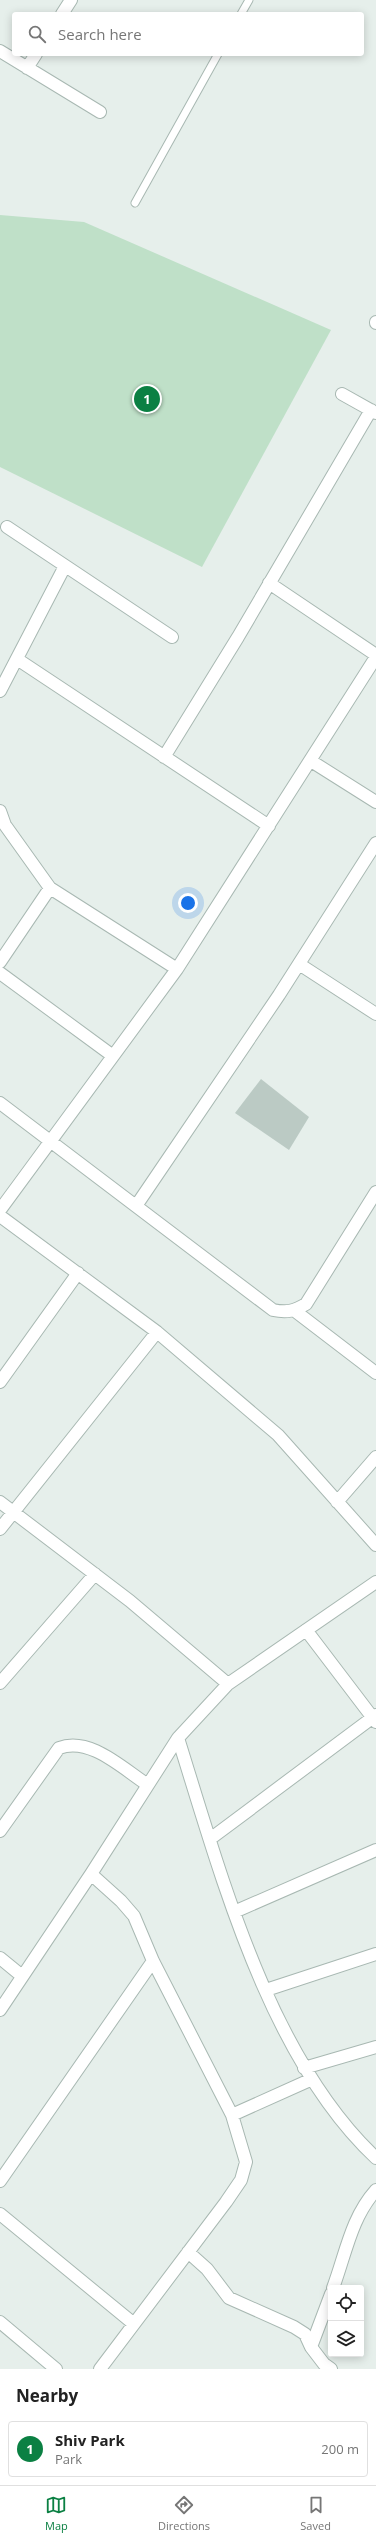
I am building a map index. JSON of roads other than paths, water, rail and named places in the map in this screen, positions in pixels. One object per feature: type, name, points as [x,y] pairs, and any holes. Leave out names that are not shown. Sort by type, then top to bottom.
[{"type":"street","points":[[63,12],[71,0]]},
{"type":"street","points":[[0,51],[100,112]]},
{"type":"street","points":[[27,68],[35,56]]},
{"type":"street","points":[[164,757],[373,412],[342,394]]},
{"type":"street","points":[[7,527],[172,637]]},
{"type":"street","points":[[0,692],[65,566]]},
{"type":"street","points":[[0,1210],[177,969],[311,761],[376,656],[269,583]]},
{"type":"street","points":[[17,659],[269,826]]},
{"type":"street","points":[[311,761],[376,802]]},
{"type":"street","points":[[1,816],[50,888],[177,969]]},
{"type":"street","points":[[136,1206],[299,964],[376,842]]},
{"type":"street","points":[[0,962],[50,888]]},
{"type":"street","points":[[299,964],[376,1014]]},
{"type":"street","points":[[0,973],[113,1056]]},
{"type":"street","points":[[0,1103],[272,1310],[283,1313],[295,1311],[306,1304],[317,1290],[376,1192]]},
{"type":"street","points":[[0,1216],[157,1332],[278,1435],[376,1545]]},
{"type":"street","points":[[0,1382],[78,1273]]},
{"type":"street","points":[[295,1311],[376,1373]]},
{"type":"street","points":[[0,1529],[157,1332]]},
{"type":"street","points":[[337,1502],[376,1457]]},
{"type":"street","points":[[0,1502],[95,1574],[228,1684]]},
{"type":"street","points":[[0,1683],[95,1574]]},
{"type":"street","points":[[0,2010],[92,1874],[178,1738],[228,1684],[376,1582]]},
{"type":"street","points":[[210,1839],[375,1718],[306,1630]]},
{"type":"street","points":[[178,1738],[234,1912],[266,1990],[310,2080],[357,2140],[376,2158]]},
{"type":"street","points":[[0,1831],[59,1748],[70,1744],[83,1745],[148,1785]]},
{"type":"street","points":[[234,1912],[376,1850]]},
{"type":"street","points":[[92,1874],[121,1901],[134,1916],[153,1961],[232,2115],[246,2162],[241,2180],[100,2369]]},
{"type":"street","points":[[266,1990],[376,1954]]},
{"type":"street","points":[[0,1958],[22,1976]]},
{"type":"street","points":[[0,2181],[153,1961]]},
{"type":"street","points":[[304,2068],[376,2048]]},
{"type":"street","points":[[232,2115],[310,2080]]},
{"type":"street","points":[[334,2285],[354,2224],[363,2205],[376,2190]]},
{"type":"street","points":[[0,2214],[134,2324]]},
{"type":"street","points":[[188,2252],[207,2269],[229,2298],[294,2327],[305,2334],[311,2347],[324,2364],[331,2369]]},
{"type":"street","points":[[311,2347],[328,2302]]},
{"type":"street","points":[[0,2322],[56,2369]]},
{"type":"lane","points":[[242,12],[249,0]]},
{"type":"lane","points":[[135,203],[217,56]]},
{"type":"place","name":"Shiv Park","points":[[147,399]]}]
